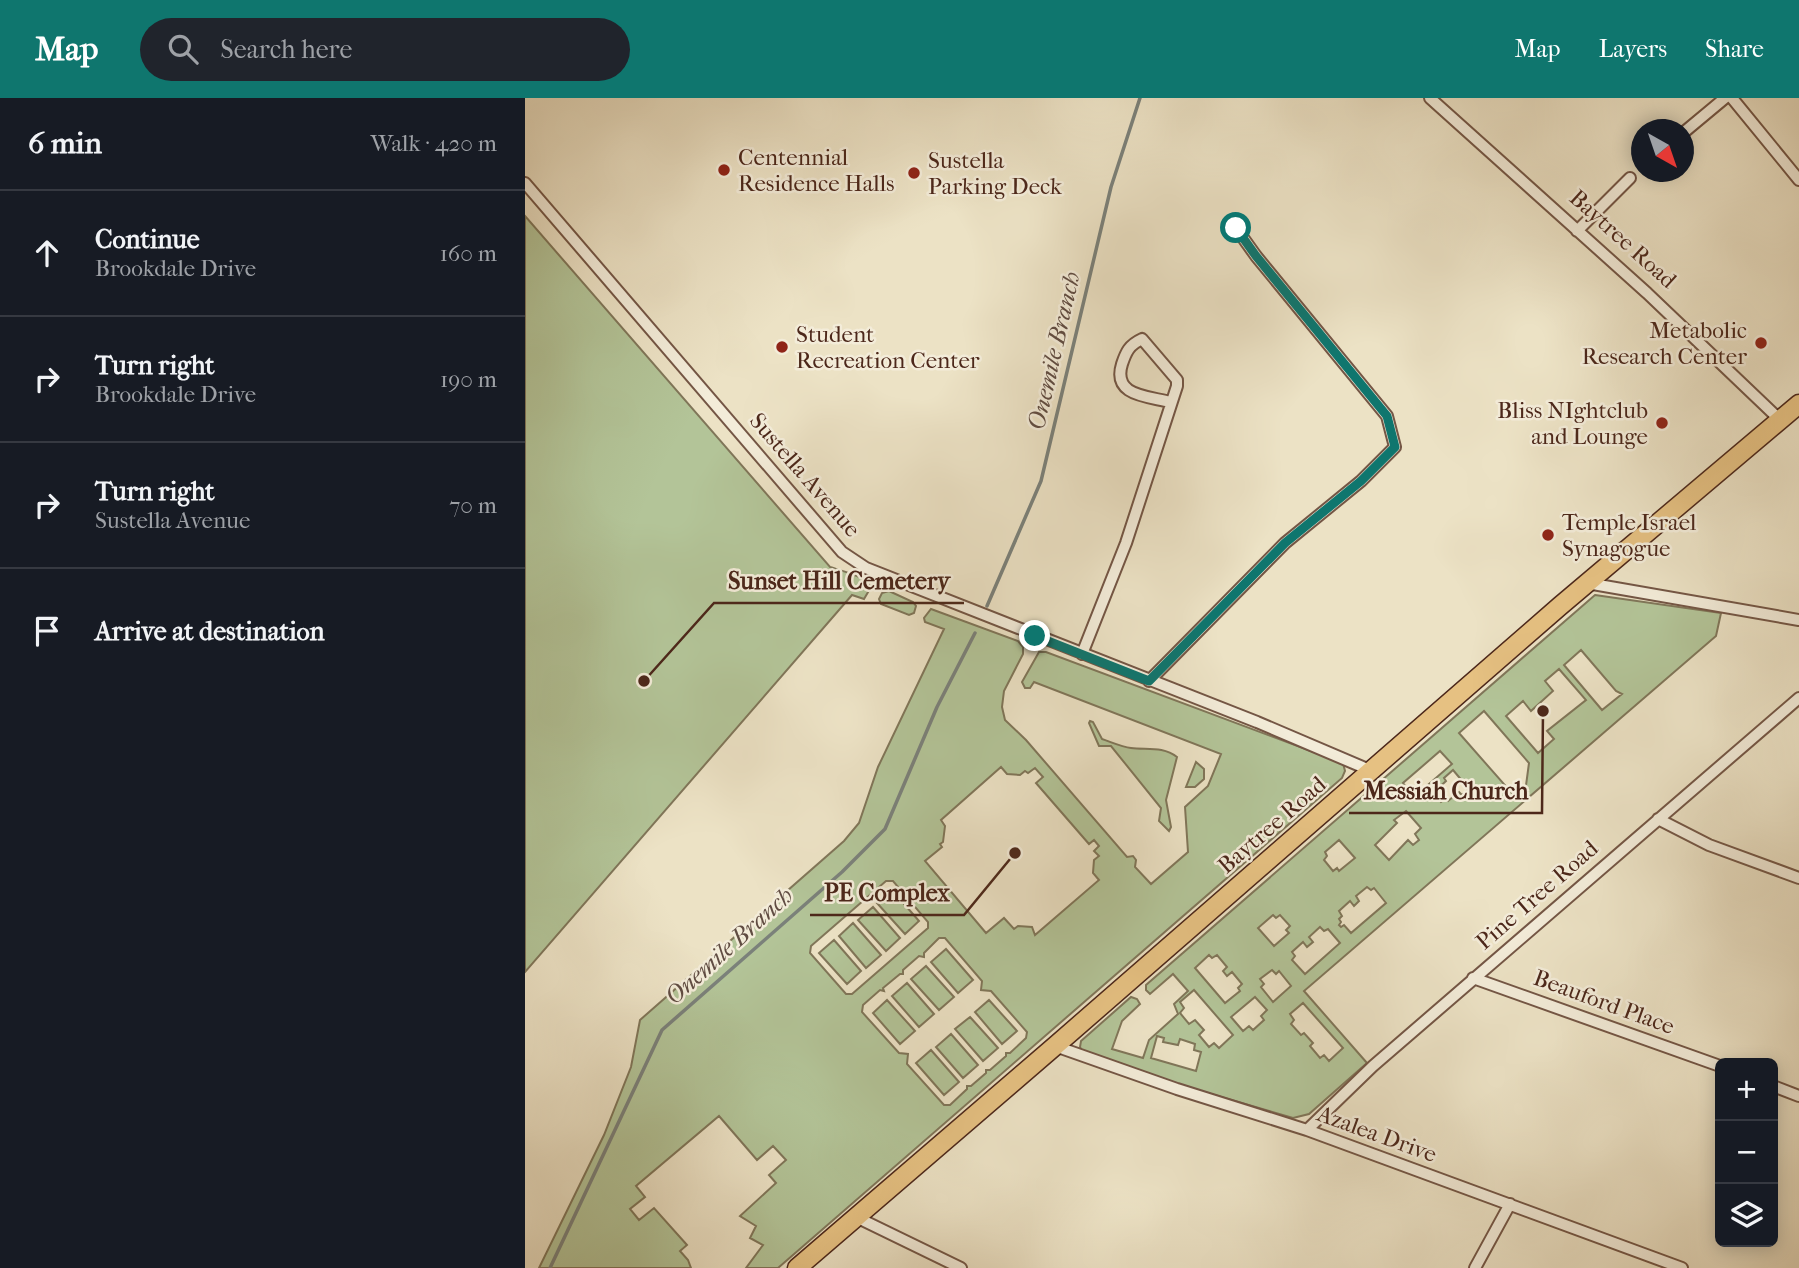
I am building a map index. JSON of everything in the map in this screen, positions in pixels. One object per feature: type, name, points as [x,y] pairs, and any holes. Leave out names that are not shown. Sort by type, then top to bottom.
[{"type":"main road","name":"Baytree Road","points":[[797,1268],[1587,583],[1799,404]]},
{"type":"street","name":"Baytree Road","points":[[1430,98],[1647,293],[1780,420]]},
{"type":"street","points":[[1694,124],[1725,98]]},
{"type":"street","points":[[1732,98],[1795,166],[1799,180]]},
{"type":"street","points":[[1577,231],[1630,178]]},
{"type":"street","name":"Sustella Avenue","points":[[525,183],[842,552],[866,568],[1257,722],[1372,771]]},
{"type":"street","points":[[1149,681],[1285,543],[1361,481],[1395,447],[1387,416],[1236,228]]},
{"type":"street","points":[[1082,654],[1126,543],[1177,380],[1142,339],[1133,343],[1126,351],[1118,375],[1121,384],[1126,390],[1170,402]]},
{"type":"street","points":[[1587,583],[1799,620]]},
{"type":"street","name":"Pine Tree Road","points":[[1307,1130],[1373,1066],[1473,978],[1799,698]]},
{"type":"street","points":[[1658,820],[1709,845],[1799,878]]},
{"type":"street","name":"Beauford Place","points":[[1473,978],[1715,1064]]},
{"type":"street","name":"Azalea Drive","points":[[1055,1046],[1177,1089],[1307,1130],[1682,1268]]},
{"type":"street","points":[[1778,1088],[1799,1096]]},
{"type":"street","points":[[1475,1268],[1510,1204]]},
{"type":"street","points":[[856,1217],[961,1268]]},
{"type":"green space","points":[[525,216],[830,567],[858,577],[871,587],[864,599],[852,595],[525,972]]},
{"type":"green space","points":[[889,591],[913,602],[916,606],[914,613],[909,615],[881,604],[879,599],[882,593]]},
{"type":"green space","points":[[1595,595],[1721,613],[1716,636],[1304,991],[1367,1063],[1309,1114],[1293,1118],[1187,1087],[1082,1051],[1081,1041],[1131,997],[1137,999],[1140,1004],[1122,1021],[1112,1049],[1143,1058],[1149,1040],[1178,1014],[1174,1004],[1188,991],[1173,974],[1150,994],[1146,985]],"holes":[[[1581,650],[1616,691],[1622,694],[1602,710],[1564,665]],[[1559,669],[1586,700],[1547,731],[1554,739],[1538,753],[1506,716],[1523,701],[1531,711],[1553,691],[1545,681]],[[1484,711],[1529,763],[1525,793],[1517,799],[1459,733]],[[1440,751],[1452,764],[1414,797],[1403,783]],[[1453,770],[1469,789],[1462,795],[1459,792],[1448,801],[1445,799],[1441,802],[1433,793]],[[1406,811],[1421,828],[1415,834],[1419,840],[1413,845],[1408,840],[1389,860],[1375,845],[1397,823],[1394,820]],[[1339,840],[1355,858],[1339,871],[1337,868],[1333,871],[1324,860],[1327,856],[1325,852]],[[1367,887],[1371,890],[1374,888],[1386,903],[1351,933],[1344,925],[1339,925],[1342,916],[1339,911],[1350,901],[1354,906],[1359,901],[1356,896]],[[1273,915],[1276,918],[1280,915],[1290,926],[1286,930],[1289,933],[1274,946],[1258,928]],[[1320,927],[1324,931],[1328,929],[1340,943],[1305,974],[1292,960],[1295,956],[1292,952],[1303,942],[1307,947],[1313,942],[1309,937]],[[1209,955],[1212,958],[1217,955],[1227,967],[1223,971],[1227,976],[1232,972],[1242,984],[1238,988],[1240,991],[1225,1003],[1195,968]],[[1272,970],[1276,974],[1279,971],[1291,986],[1273,1002],[1261,987],[1264,984],[1260,979]],[[1194,990],[1233,1035],[1219,1048],[1214,1043],[1209,1047],[1199,1035],[1204,1030],[1195,1020],[1189,1024],[1180,1013],[1184,1008],[1180,1002]],[[1255,997],[1267,1010],[1261,1016],[1264,1020],[1253,1030],[1249,1026],[1243,1031],[1231,1017]],[[1303,1003],[1343,1048],[1329,1061],[1324,1055],[1320,1058],[1310,1046],[1313,1043],[1291,1024],[1294,1020],[1290,1014]],[[1157,1036],[1164,1038],[1163,1042],[1178,1045],[1180,1039],[1195,1044],[1194,1050],[1201,1052],[1196,1071],[1151,1058]]]},
{"type":"green space","points":[[931,609],[1018,641],[1023,647],[1023,654],[1004,691],[1002,707],[1005,720],[1026,740],[1127,857],[1133,856],[1136,860],[1135,867],[1151,884],[1188,852],[1185,807],[1208,786],[1221,754],[1034,682],[1030,688],[1025,688],[1022,682],[1039,652],[1046,652],[1343,763],[1345,771],[1342,778],[778,1268],[746,1268],[763,1245],[750,1238],[756,1226],[740,1216],[776,1183],[769,1175],[786,1160],[773,1146],[757,1160],[719,1116],[636,1186],[645,1197],[630,1209],[639,1220],[654,1208],[687,1245],[680,1251],[691,1268],[539,1268],[604,1135],[631,1067],[640,1020],[844,841],[859,823],[878,767],[944,629],[925,622],[924,618]],"holes":[[[1001,767],[1007,774],[1020,775],[1035,768],[1043,777],[1036,783],[1089,844],[1094,840],[1099,846],[1094,851],[1099,856],[1094,860],[1093,873],[1099,880],[1035,935],[1032,927],[1018,926],[1014,929],[1004,918],[986,933],[925,861],[942,847],[940,844],[943,842],[945,826],[941,820]],[[886,881],[893,881],[928,922],[928,928],[852,994],[846,994],[810,953],[811,946]],[[939,938],[945,938],[982,981],[981,990],[991,991],[1027,1032],[1026,1038],[990,1070],[986,1070],[971,1086],[967,1086],[950,1105],[944,1105],[907,1064],[908,1054],[899,1053],[862,1012],[863,1005],[880,990],[884,991],[883,988],[903,974],[903,970],[919,956],[924,957],[924,953]]]},
{"type":"green space","points":[[1090,721],[1102,739],[1128,747],[1161,750],[1177,757],[1166,800],[1171,827],[1169,831],[1159,821],[1161,808],[1111,746],[1099,746]]},
{"type":"green space","points":[[1196,762],[1204,769],[1204,779],[1195,787],[1186,787]]},
{"type":"green space","points":[[892,890],[919,921],[905,934],[877,903]]},
{"type":"green space","points":[[873,907],[900,938],[886,951],[858,920]]},
{"type":"green space","points":[[853,923],[881,955],[866,968],[839,936]]},
{"type":"green space","points":[[834,940],[861,971],[847,984],[819,953]]},
{"type":"green space","points":[[946,949],[973,980],[958,993],[931,962]]},
{"type":"green space","points":[[926,966],[954,997],[939,1010],[911,979]]},
{"type":"green space","points":[[907,983],[934,1014],[919,1027],[892,996]]},
{"type":"green space","points":[[887,1000],[915,1031],[900,1044],[873,1013]]},
{"type":"green space","points":[[989,1000],[1017,1031],[1002,1044],[975,1012]]},
{"type":"green space","points":[[970,1017],[998,1048],[983,1061],[955,1029]]},
{"type":"green space","points":[[951,1034],[978,1065],[963,1078],[936,1047]]},
{"type":"green space","points":[[931,1050],[959,1082],[944,1095],[916,1063]]},
{"type":"waterway","name":"Onemile Branch","points":[[987,606],[1041,481],[1111,187],[1140,98]]},
{"type":"waterway","name":"Onemile Branch","points":[[550,1268],[662,1030],[842,872],[885,829],[937,707],[975,633]]},
{"type":"place","name":"Centennial Residence Halls","points":[[724,170]]},
{"type":"place","name":"Sustella Parking Deck","points":[[914,173]]},
{"type":"place","name":"Metabolic Research Center","points":[[1761,343]]},
{"type":"place","name":"Student Recreation Center","points":[[782,347]]},
{"type":"place","name":"Bliss NIghtclub and Lounge","points":[[1662,423]]},
{"type":"place","name":"Temple Israel Synagogue","points":[[1548,535]]},
{"type":"place","name":"Sunset Hill Cemetery","points":[[644,681]]},
{"type":"place","name":"Messiah Church","points":[[1543,711]]},
{"type":"place","name":"PE Complex","points":[[1015,853]]},
{"type":"route","points":[[1035,636],[1149,681],[1285,543],[1361,481],[1395,447],[1387,416],[1236,228]]}]
